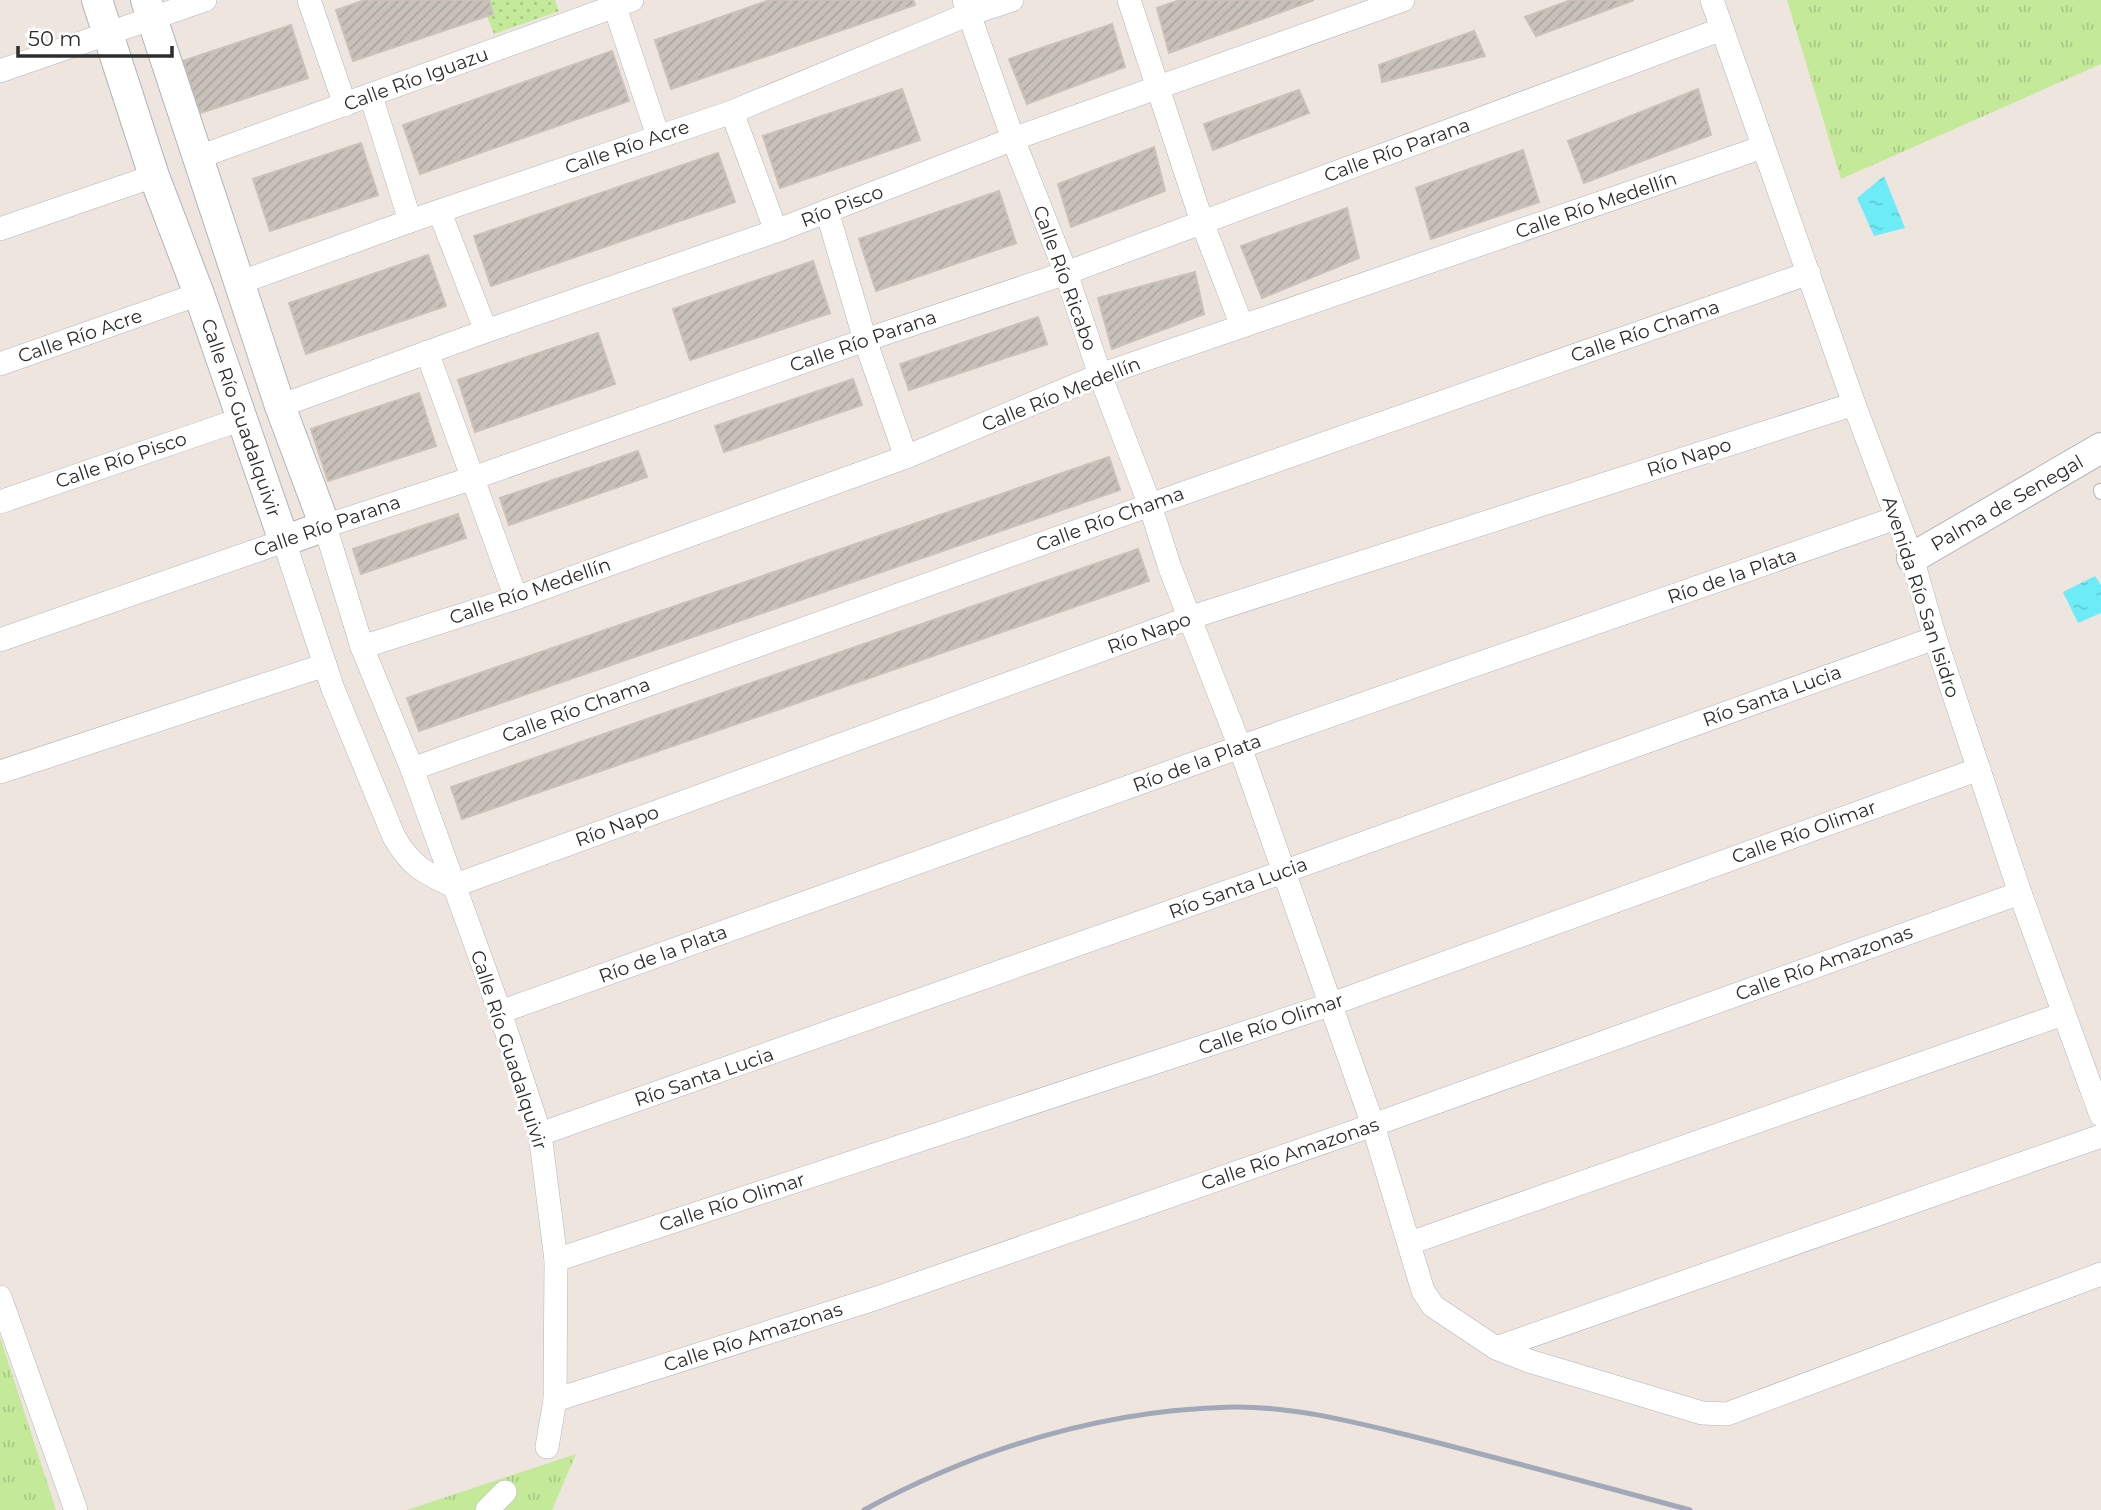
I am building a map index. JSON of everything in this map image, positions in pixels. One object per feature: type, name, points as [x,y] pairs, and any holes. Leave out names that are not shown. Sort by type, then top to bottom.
[{"type":"street","name":"Calle Río Guadalquivir","points":[[97,0],[154,176],[243,419],[333,689],[402,852],[422,872],[453,886]]},
{"type":"street","points":[[0,71],[108,34],[148,9],[205,0]]},
{"type":"street","points":[[309,0],[345,105]]},
{"type":"street","name":"Calle Río Acre","points":[[239,283],[410,221],[440,213],[732,111],[967,7],[1012,0]]},
{"type":"street","points":[[1129,0],[1202,222],[1242,326]]},
{"type":"street","name":"Río Pisco","points":[[280,406],[486,331],[776,231],[1013,139],[1403,0]]},
{"type":"street","name":"Avenida Río San Isidro","points":[[1712,0],[1854,404],[1912,558],[1935,638],[2020,893],[2101,1115]]},
{"type":"street","points":[[623,3],[657,136]]},
{"type":"street","name":"Calle Río Iguazu","points":[[199,157],[623,3]]},
{"type":"street","name":"Calle Río Ricabo","points":[[967,7],[1013,139],[1066,273],[1100,375],[1150,505],[1189,618],[1240,747],[1373,1125],[1423,1292],[1433,1307],[1496,1348]]},
{"type":"street","name":"Calle Río Guadalquivir","points":[[148,9],[280,406],[325,526],[362,647],[412,769],[500,1012],[540,1135],[556,1260],[555,1400],[547,1447]]},
{"type":"street","name":"Calle Río Parana","points":[[0,640],[1066,273],[1722,29]]},
{"type":"street","points":[[370,96],[410,221]]},
{"type":"street","points":[[732,111],[776,231]]},
{"type":"street","name":"Calle Río Medellín","points":[[362,647],[516,598],[906,457],[1100,375],[1763,147]]},
{"type":"street","points":[[0,229],[154,176]]},
{"type":"street","points":[[827,211],[865,340],[906,457]]},
{"type":"street","points":[[440,213],[486,331]]},
{"type":"street","name":"Calle Río Chama","points":[[412,769],[1809,273]]},
{"type":"street","name":"Calle Río Acre","points":[[0,364],[199,294]]},
{"type":"street","points":[[427,352],[516,598]]},
{"type":"street","name":"Río Napo","points":[[453,886],[1189,618],[1854,404]]},
{"type":"street","name":"Calle Río Pisco","points":[[0,502],[243,419]]},
{"type":"street","name":"Palma de Senegal","points":[[1912,558],[2101,448]]},
{"type":"street","name":"Río de la Plata","points":[[500,1012],[1240,747],[1896,519]]},
{"type":"street","name":"Río Santa Lucia","points":[[540,1135],[1935,638]]},
{"type":"street","points":[[0,772],[325,665]]},
{"type":"street","name":"Calle Río Olimar","points":[[556,1260],[1329,1005],[1979,769]]},
{"type":"street","name":"Calle Río Amazonas","points":[[555,1400],[877,1298],[1373,1125],[2020,893]]},
{"type":"street","points":[[1410,1243],[2063,1014]]},
{"type":"street","points":[[1496,1348],[2101,1136]]},
{"type":"street","points":[[1496,1348],[1530,1361],[1702,1413],[1727,1414],[2101,1274]]},
{"type":"street","points":[[0,1297],[76,1510]]},
{"type":"street","points":[[487,1510],[505,1492]]},
{"type":"green space","points":[[481,0],[555,0],[559,11],[494,34]]},
{"type":"green space","points":[[1787,0],[2101,0],[2101,64],[1841,179]]},
{"type":"green space","points":[[0,1337],[56,1510],[0,1510]]},
{"type":"green space","points":[[576,1454],[552,1510],[407,1510]]},
{"type":"water","points":[[1884,176],[1905,228],[1874,236],[1857,198]]},
{"type":"water","points":[[2095,576],[2101,585],[2101,613],[2078,623],[2063,592]]},
{"type":"building","points":[[365,0],[489,0],[493,14],[353,61],[336,10]]},
{"type":"building","points":[[770,0],[913,0],[915,5],[671,89],[655,40]]},
{"type":"building","points":[[1180,0],[1314,0],[1169,53],[1157,8]]},
{"type":"building","points":[[1571,0],[1634,0],[1536,36],[1525,17]]},
{"type":"building","points":[[1112,24],[1125,67],[1027,104],[1009,59]]},
{"type":"building","points":[[291,25],[308,78],[200,113],[183,61]]},
{"type":"building","points":[[1474,31],[1485,56],[1382,82],[1379,65]]},
{"type":"building","points":[[612,51],[629,101],[420,174],[403,125]]},
{"type":"building","points":[[902,89],[920,140],[780,188],[763,136]]},
{"type":"building","points":[[1698,89],[1711,135],[1584,183],[1568,141]]},
{"type":"building","points":[[1299,90],[1309,113],[1213,150],[1204,124]]},
{"type":"building","points":[[361,143],[378,195],[270,231],[253,179]]},
{"type":"building","points":[[1154,147],[1165,191],[1071,227],[1058,184]]},
{"type":"building","points":[[1523,150],[1539,202],[1431,239],[1416,188]]},
{"type":"building","points":[[718,153],[735,202],[491,286],[474,236]]},
{"type":"building","points":[[999,191],[1016,243],[876,291],[859,239]]},
{"type":"building","points":[[1347,208],[1359,258],[1262,298],[1241,246]]},
{"type":"building","points":[[428,255],[446,306],[306,354],[289,303]]},
{"type":"building","points":[[813,261],[830,313],[690,360],[673,309]]},
{"type":"building","points":[[1195,272],[1204,314],[1112,349],[1098,298]]},
{"type":"building","points":[[1038,317],[1047,344],[909,390],[900,364]]},
{"type":"building","points":[[598,333],[615,384],[475,432],[458,380]]},
{"type":"building","points":[[853,379],[862,405],[724,452],[715,426]]},
{"type":"building","points":[[419,393],[436,446],[328,481],[311,429]]},
{"type":"building","points":[[638,451],[647,477],[509,525],[500,498]]},
{"type":"building","points":[[1109,457],[1120,490],[419,731],[407,698]]},
{"type":"building","points":[[458,514],[466,538],[361,574],[353,549]]},
{"type":"building","points":[[1138,549],[1149,581],[462,819],[451,787]]},
{"type":"railway","points":[[864,1510],[951,1469],[1042,1437],[1136,1416],[1232,1407],[1279,1409],[1350,1421],[1690,1510]]}]
